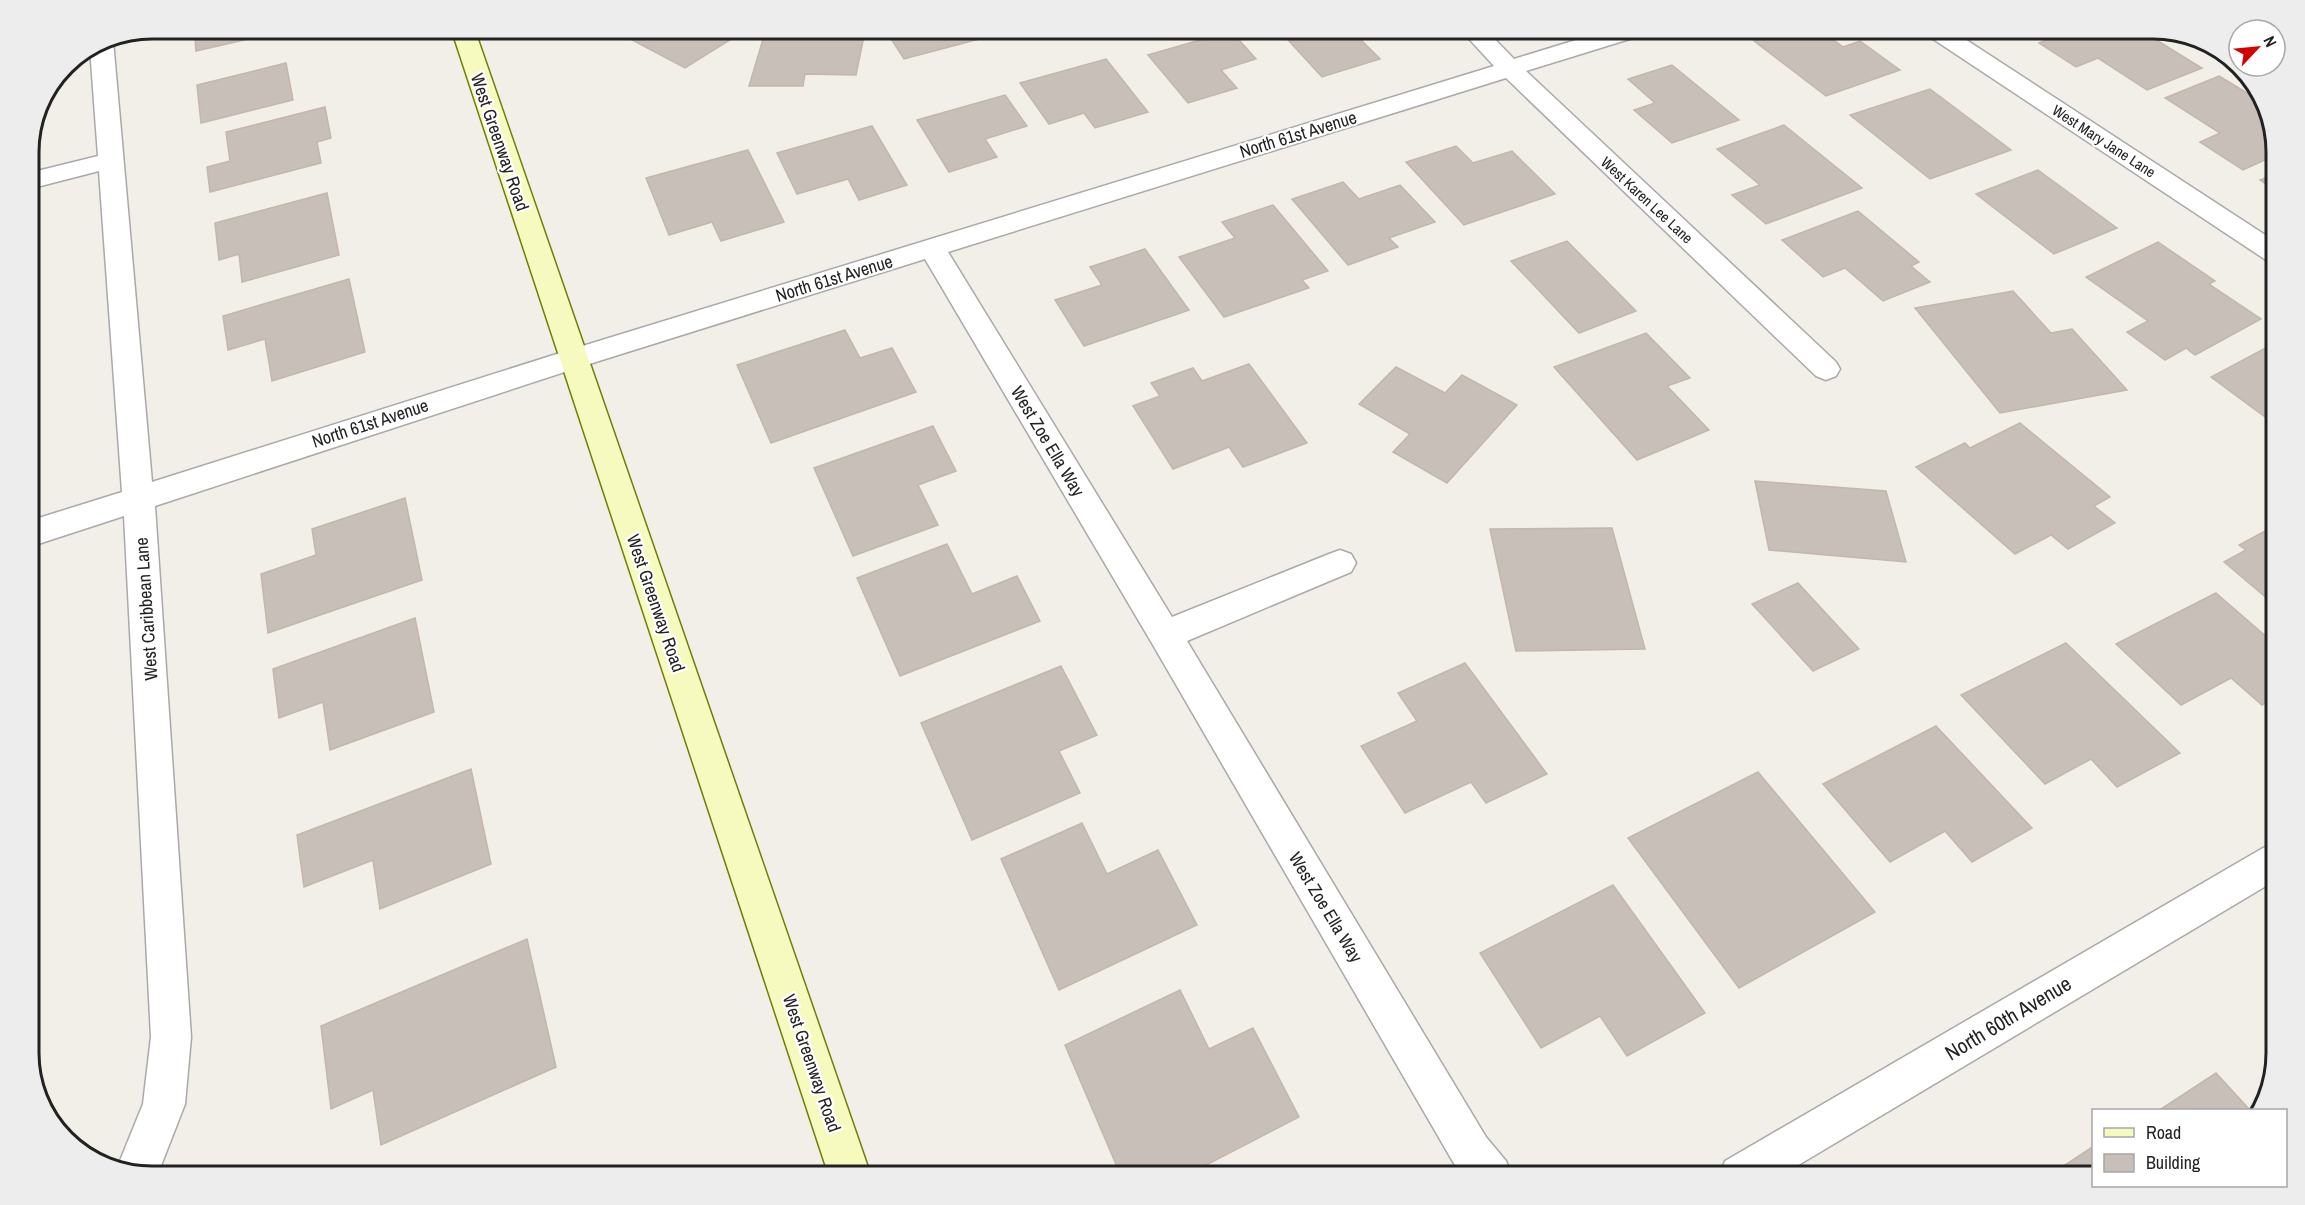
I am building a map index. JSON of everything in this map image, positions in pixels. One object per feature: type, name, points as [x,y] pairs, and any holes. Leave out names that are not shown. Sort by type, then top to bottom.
[{"type":"main road","name":"West Greenway Road","points":[[466,39],[847,1166]]},
{"type":"street","name":"West Karen Lee Lane","points":[[1481,39],[1540,100],[1826,369]]},
{"type":"street","name":"North 61st Avenue","points":[[39,531],[573,359],[1605,39]]},
{"type":"street","name":"West Mary Jane Lane","points":[[1949,39],[2266,247]]},
{"type":"street","name":"West Caribbean Lane","points":[[102,51],[139,497],[171,1037],[164,1104],[140,1165]]},
{"type":"street","points":[[39,178],[112,160]]},
{"type":"street","name":"West Zoe Ella Way","points":[[931,247],[1472,1152],[1483,1166]]},
{"type":"street","points":[[1165,635],[1340,563]]},
{"type":"street","name":"North 60th Avenue","points":[[1757,1166],[2266,866]]},
{"type":"building","points":[[195,39],[248,39],[196,51]]},
{"type":"building","points":[[630,39],[731,39],[685,68]]},
{"type":"building","points":[[763,39],[863,39],[856,75],[805,74],[803,86],[749,86]]},
{"type":"building","points":[[891,39],[979,39],[904,59]]},
{"type":"building","points":[[1203,39],[1238,39],[1256,59],[1221,70],[1237,88],[1188,103],[1148,55]]},
{"type":"building","points":[[1287,39],[1364,39],[1361,40],[1380,59],[1322,77]]},
{"type":"building","points":[[1760,39],[1833,39],[1843,47],[1860,41],[1900,70],[1826,96],[1754,41]]},
{"type":"building","points":[[2049,39],[2155,39],[2202,68],[2147,90],[2098,58],[2076,67],[2039,43]]},
{"type":"building","points":[[1106,59],[1148,112],[1095,128],[1084,113],[1049,124],[1020,83]]},
{"type":"building","points":[[286,63],[293,100],[201,123],[197,85]]},
{"type":"building","points":[[1672,65],[1739,120],[1672,143],[1634,110],[1655,103],[1628,79]]},
{"type":"building","points":[[2219,76],[2249,92],[2260,115],[2264,130],[2266,160],[2243,170],[2200,142],[2220,133],[2165,98]]},
{"type":"building","points":[[1930,89],[2011,150],[1930,179],[1850,115]]},
{"type":"building","points":[[1005,95],[1027,126],[985,139],[997,157],[949,172],[917,120]]},
{"type":"building","points":[[325,107],[331,138],[317,142],[321,163],[210,192],[207,167],[230,161],[226,132]]},
{"type":"building","points":[[1784,125],[1862,188],[1766,224],[1732,195],[1760,185],[1717,149]]},
{"type":"building","points":[[872,126],[907,185],[859,200],[848,179],[797,194],[777,153]]},
{"type":"building","points":[[1456,146],[1473,163],[1512,151],[1555,194],[1464,225],[1406,162]]},
{"type":"building","points":[[748,150],[784,222],[721,241],[712,222],[669,235],[646,178]]},
{"type":"building","points":[[2038,170],[2117,228],[2054,254],[1976,194]]},
{"type":"building","points":[[1343,182],[1359,199],[1400,185],[1435,222],[1389,238],[1398,247],[1348,265],[1292,199]]},
{"type":"building","points":[[327,193],[339,255],[242,282],[239,254],[219,260],[215,223]]},
{"type":"building","points":[[1273,205],[1328,271],[1302,280],[1309,288],[1224,317],[1179,257],[1235,238],[1222,222]]},
{"type":"building","points":[[1858,211],[1919,262],[1911,266],[1930,282],[1883,301],[1845,268],[1823,277],[1782,240]]},
{"type":"building","points":[[1567,241],[1636,311],[1579,333],[1511,261]]},
{"type":"building","points":[[2158,242],[2215,281],[2209,284],[2261,319],[2195,355],[2186,348],[2165,360],[2127,332],[2148,321],[2086,277]]},
{"type":"building","points":[[1145,249],[1189,310],[1084,346],[1055,300],[1102,285],[1090,267]]},
{"type":"building","points":[[349,279],[365,352],[272,381],[265,339],[228,350],[223,316]]},
{"type":"building","points":[[2013,291],[2051,333],[2072,329],[2127,390],[2000,413],[1915,308]]},
{"type":"building","points":[[845,330],[860,358],[892,348],[916,392],[771,443],[737,365]]},
{"type":"building","points":[[1646,333],[1690,378],[1667,386],[1709,430],[1637,460],[1554,367]]},
{"type":"building","points":[[2266,348],[2266,418],[2211,377]]},
{"type":"building","points":[[1249,364],[1307,443],[1243,467],[1229,447],[1173,469],[1133,406],[1160,396],[1151,383],[1193,368],[1202,381]]},
{"type":"building","points":[[1396,367],[1445,393],[1462,375],[1517,405],[1447,483],[1393,452],[1410,434],[1359,404]]},
{"type":"building","points":[[2020,423],[2110,497],[2094,506],[2115,523],[2068,549],[2051,535],[2015,554],[1916,467],[1965,443],[1970,448]]},
{"type":"building","points":[[933,426],[956,471],[918,485],[938,525],[853,556],[814,468]]},
{"type":"building","points":[[1755,481],[1886,491],[1906,562],[1769,550]]},
{"type":"building","points":[[405,498],[422,580],[268,633],[261,574],[316,555],[312,529]]},
{"type":"building","points":[[1612,528],[1645,649],[1516,651],[1490,529]]},
{"type":"building","points":[[2266,530],[2266,598],[2224,562],[2246,550],[2239,545]]},
{"type":"building","points":[[947,544],[972,594],[1017,576],[1040,621],[900,676],[857,578]]},
{"type":"building","points":[[1798,583],[1859,649],[1813,671],[1752,604]]},
{"type":"building","points":[[2216,593],[2266,636],[2266,703],[2262,705],[2231,678],[2181,705],[2116,644]]},
{"type":"building","points":[[415,618],[434,712],[330,750],[323,702],[279,718],[273,669]]},
{"type":"building","points":[[2066,643],[2180,753],[2117,787],[2091,759],[2045,784],[1961,695]]},
{"type":"building","points":[[1465,663],[1547,774],[1486,803],[1471,782],[1405,813],[1361,746],[1417,721],[1398,693]]},
{"type":"building","points":[[1061,666],[1097,735],[1059,751],[1080,793],[972,840],[921,723]]},
{"type":"building","points":[[1936,726],[2032,828],[1972,862],[1945,831],[1890,862],[1823,784]]},
{"type":"building","points":[[471,769],[491,864],[380,909],[373,860],[304,887],[297,835]]},
{"type":"building","points":[[1758,772],[1875,912],[1739,988],[1628,838]]},
{"type":"building","points":[[1082,823],[1107,874],[1158,850],[1197,925],[1059,990],[1001,859]]},
{"type":"building","points":[[1613,885],[1705,1013],[1627,1056],[1600,1016],[1541,1048],[1480,953]]},
{"type":"building","points":[[527,939],[556,1067],[381,1145],[373,1090],[331,1109],[321,1026]]},
{"type":"building","points":[[1180,990],[1209,1049],[1253,1028],[1299,1117],[1204,1166],[1117,1166],[1065,1045]]},
{"type":"building","points":[[2216,1073],[2249,1109],[2161,1109]]},
{"type":"building","points":[[2092,1147],[2092,1166],[2064,1166]]}]
